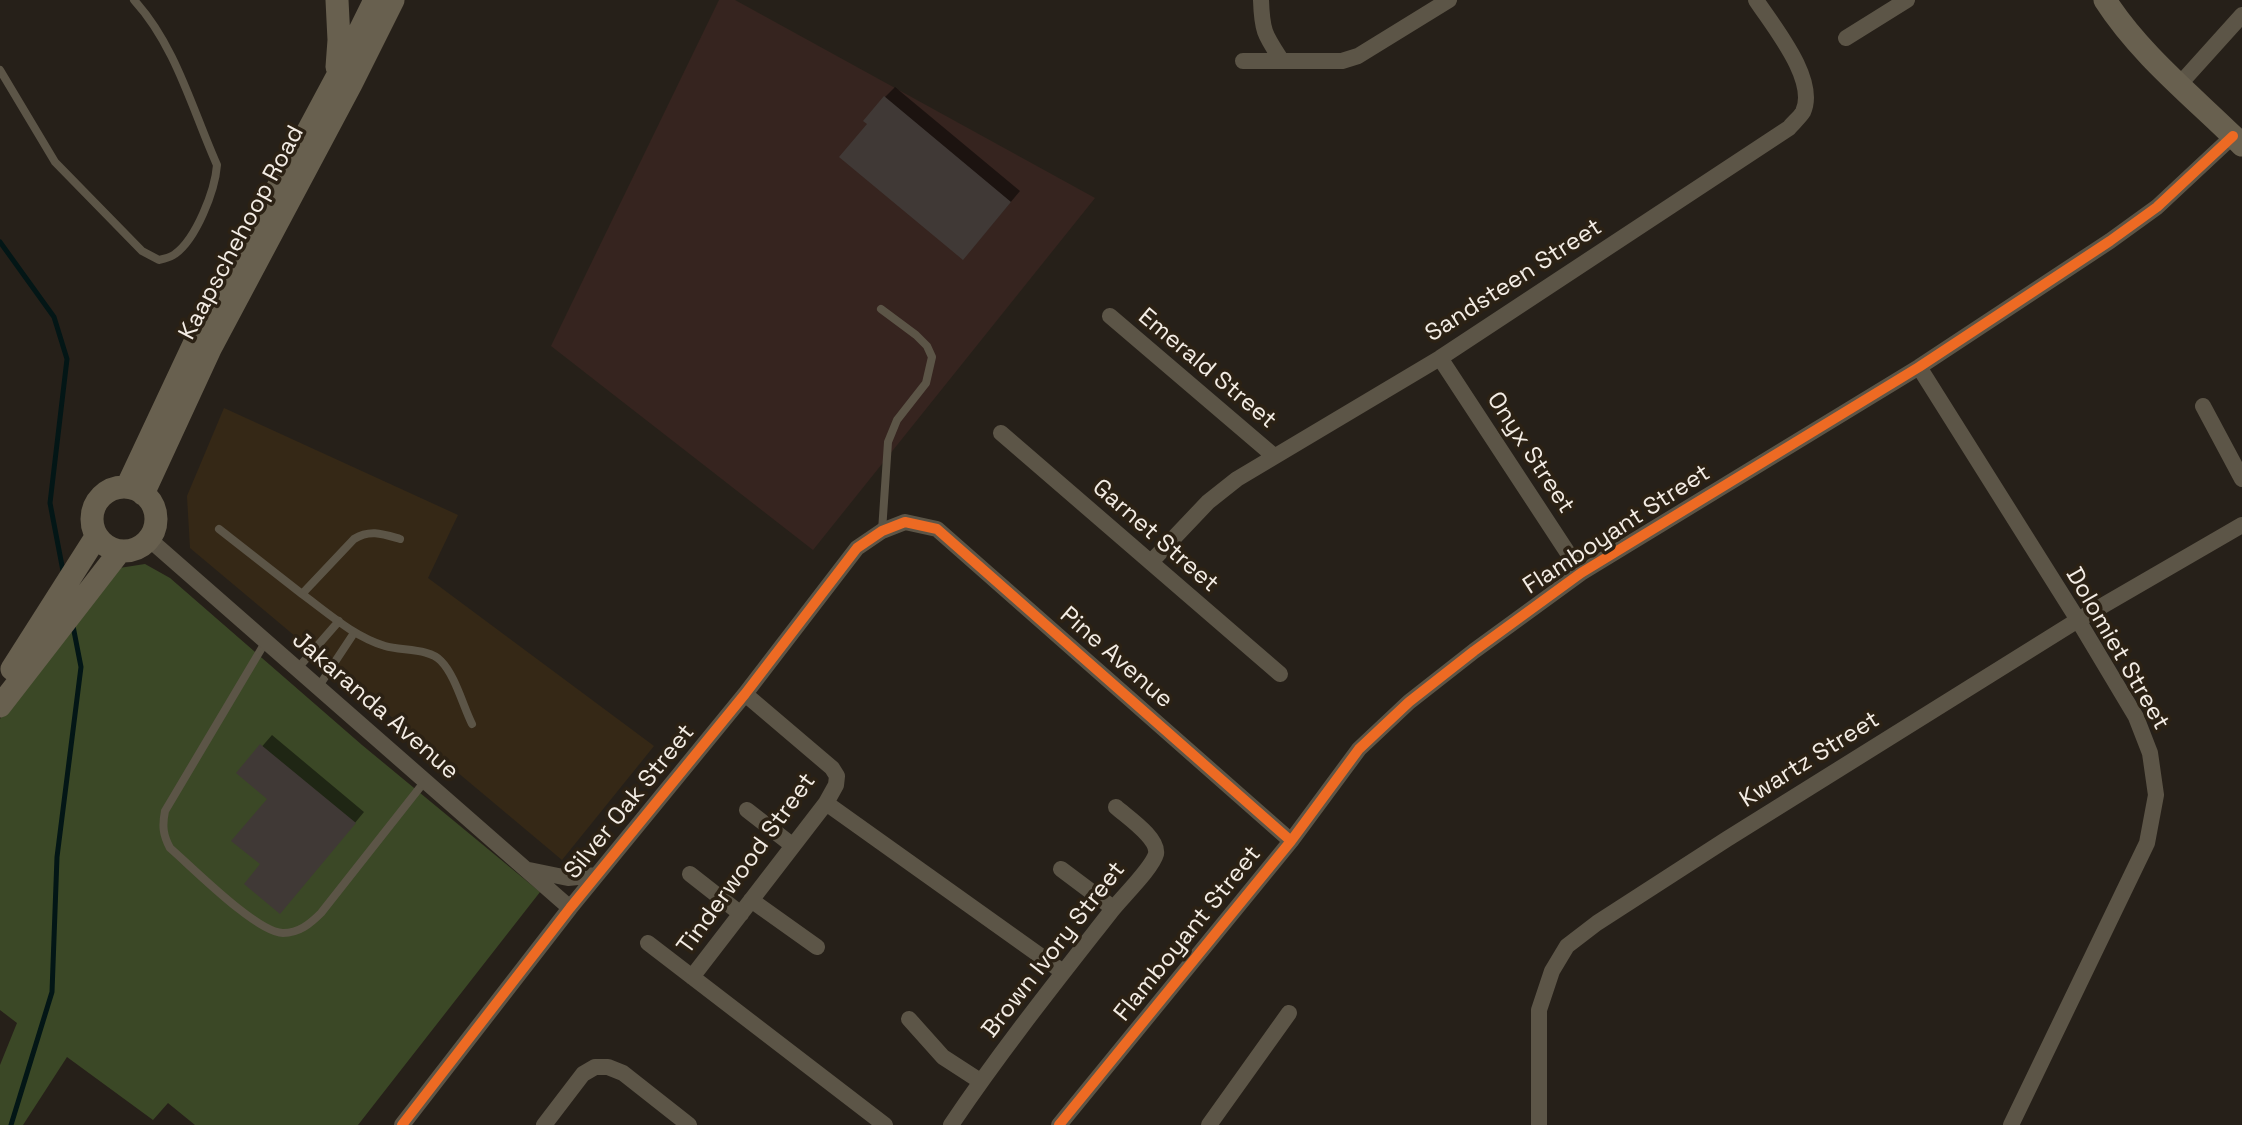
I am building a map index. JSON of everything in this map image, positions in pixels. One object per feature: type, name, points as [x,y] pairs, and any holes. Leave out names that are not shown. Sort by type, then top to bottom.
[{"type":"main road","points":[[337,0],[337,77]]},
{"type":"main road","name":"Kaapschehoop Road","points":[[135,490],[196,340],[337,77],[374,0]]},
{"type":"main road","name":"Kaapschehoop Road","points":[[135,490],[393,0]]},
{"type":"main road","points":[[2105,0],[2126,29],[2179,85],[2238,140]]},
{"type":"main road","points":[[116,488],[135,490],[151,503],[156,521],[149,539],[141,546],[120,551],[109,548],[96,537],[92,521],[93,510],[106,493],[116,488]]},
{"type":"main road","points":[[0,686],[96,537]]},
{"type":"main road","points":[[0,706],[120,551]]},
{"type":"street","points":[[1261,0],[1264,35],[1282,61]]},
{"type":"street","points":[[1243,61],[1342,61],[1358,56],[1449,0]]},
{"type":"street","name":"Sandsteen Street","points":[[1151,562],[1208,502],[1237,479],[1440,358],[1789,128],[1803,112],[1807,93],[1801,72],[1756,0]]},
{"type":"street","points":[[1846,38],[1907,0]]},
{"type":"street","points":[[2179,85],[2242,15]]},
{"type":"street","name":"Flamboyant Street","points":[[1059,1125],[1291,841],[1359,749],[1409,702],[1581,573],[1919,367],[2110,241],[2157,207],[2238,140]]},
{"type":"street","name":"Emerald Street","points":[[1110,316],[1274,456]]},
{"type":"street","name":"Onyx Street","points":[[1440,358],[1581,573]]},
{"type":"street","name":"Dolomiet Street","points":[[1919,367],[2136,717],[2150,753],[2156,795],[2147,843],[2011,1125]]},
{"type":"street","points":[[2203,406],[2242,479]]},
{"type":"street","name":"Garnet Street","points":[[1001,433],[1279,674]]},
{"type":"street","name":"Silver Oak Street","points":[[402,1125],[570,908],[745,694],[857,548],[882,531],[905,522]]},
{"type":"street","name":"Pine Avenue","points":[[905,522],[937,529],[1291,841]]},
{"type":"street","name":"Kwartz Street","points":[[1539,1125],[1539,1010],[1552,971],[1567,946],[1597,923],[1706,852],[2078,620],[2242,525]]},
{"type":"street","name":"Jakaranda Avenue","points":[[149,539],[570,908]]},
{"type":"street","name":"Tinderwood Street","points":[[692,977],[826,803],[836,785],[837,776],[832,768],[745,694]]},
{"type":"street","points":[[826,803],[1063,972]]},
{"type":"street","name":"Brown Ivory Street","points":[[951,1125],[980,1081],[1113,908],[1149,867],[1156,854],[1155,843],[1116,807]]},
{"type":"street","points":[[747,810],[792,845]]},
{"type":"street","points":[[1061,869],[1113,908]]},
{"type":"street","points":[[527,870],[568,878],[597,875]]},
{"type":"street","points":[[690,874],[817,947]]},
{"type":"street","points":[[648,943],[885,1125]]},
{"type":"street","points":[[1209,1125],[1289,1013]]},
{"type":"street","points":[[909,1019],[943,1057],[980,1081]]},
{"type":"street","points":[[544,1125],[583,1074],[595,1067],[608,1067],[623,1073],[689,1125]]},
{"type":"lane","points":[[0,70],[54,162],[142,251],[159,260],[173,256],[183,247],[202,215],[216,181],[217,165],[165,42],[149,16],[134,0]]},
{"type":"lane","points":[[881,309],[916,335],[927,346],[932,357],[926,383],[897,421],[888,442],[882,531]]},
{"type":"lane","points":[[219,529],[354,633],[382,645],[440,658],[472,724]]},
{"type":"lane","points":[[302,594],[354,539],[362,534],[377,532],[400,539]]},
{"type":"lane","points":[[298,668],[340,621]]},
{"type":"lane","points":[[319,686],[354,633]]},
{"type":"lane","points":[[266,641],[165,811],[162,824],[170,848],[249,918],[269,930],[281,933],[307,926],[321,913],[426,781]]},
{"type":"shaded area","points":[[719,0],[735,0],[1095,198],[813,550],[551,346]]},
{"type":"shaded area","points":[[224,408],[458,515],[428,578],[654,746],[562,860],[190,548],[187,496]]},
{"type":"green space","points":[[145,564],[170,578],[362,745],[540,892],[358,1125],[195,1125],[168,1103],[153,1120],[67,1057],[23,1125],[0,1125],[0,1065],[17,1023],[0,1010],[0,719],[63,626],[113,569]]},
{"type":"building","points":[[884,96],[1011,202],[963,260],[839,157],[867,124],[863,121]]},
{"type":"building","points":[[260,744],[356,823],[280,914],[244,884],[260,864],[231,841],[267,799],[236,773]]},
{"type":"waterway","points":[[0,242],[54,317],[67,359],[50,503],[63,571]]},
{"type":"waterway","points":[[11,1125],[52,992],[57,857],[81,667],[73,626]]},
{"type":"cycle path","points":[[1059,1125],[1291,841],[1359,749],[1409,702],[1581,573],[1919,367],[2110,241],[2157,207],[2233,136]]},
{"type":"cycle path","points":[[402,1125],[570,908],[745,694],[857,548],[882,531],[905,522],[937,529],[1291,841]]}]
